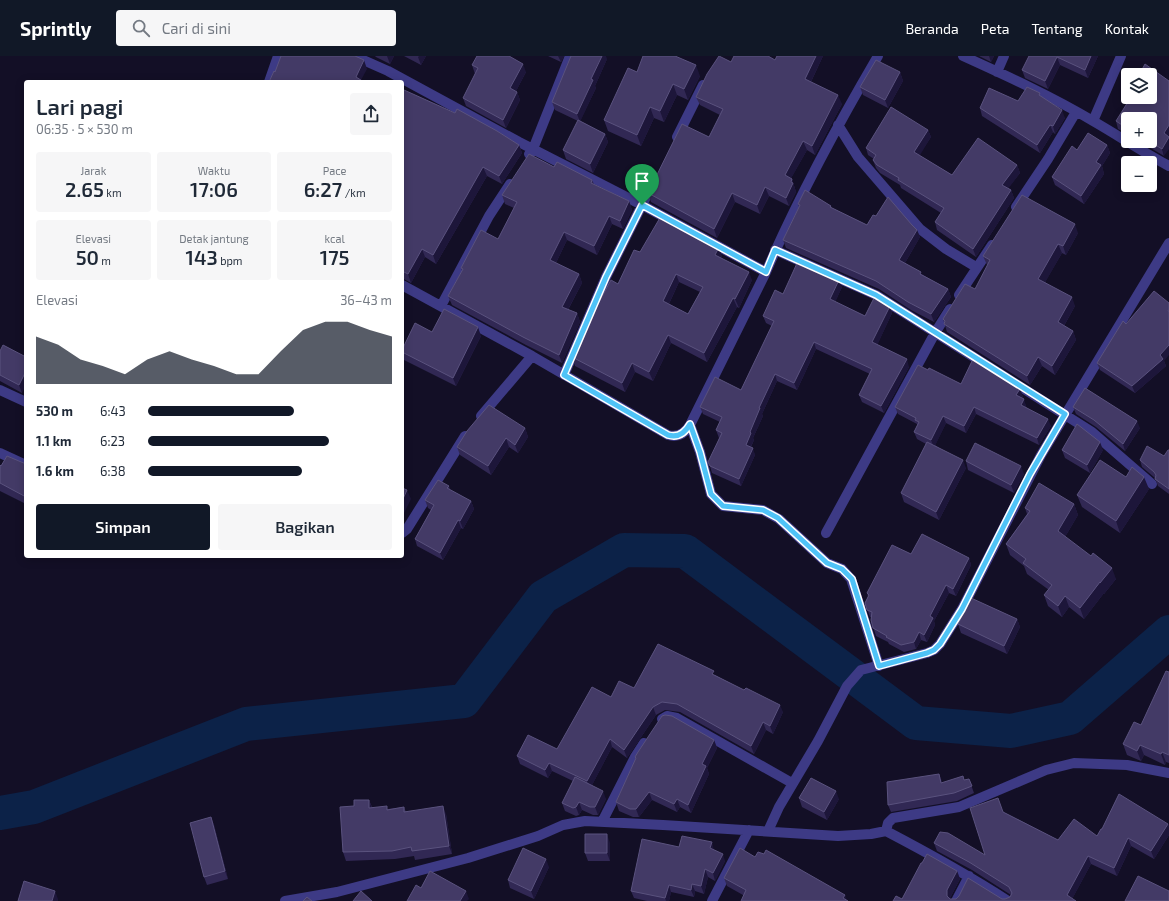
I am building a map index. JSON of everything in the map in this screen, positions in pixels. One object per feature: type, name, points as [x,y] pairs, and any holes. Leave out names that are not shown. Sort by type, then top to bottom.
[{"type":"street","points":[[270,80],[278,56]]},
{"type":"street","points":[[354,56],[373,59],[388,71],[766,272]]},
{"type":"street","points":[[524,162],[533,149],[570,56]]},
{"type":"street","points":[[404,286],[532,356],[668,435],[679,435],[687,430],[766,272],[775,250],[838,126],[878,56]]},
{"type":"street","points":[[963,56],[1038,91],[1093,121],[1140,151],[1169,166]]},
{"type":"street","points":[[997,72],[1004,56]]},
{"type":"street","points":[[1093,121],[1121,56]]},
{"type":"street","points":[[674,142],[709,74]]},
{"type":"street","points":[[1009,218],[1048,159],[1076,112]]},
{"type":"street","points":[[838,126],[858,157],[920,229],[946,250],[976,267]]},
{"type":"street","points":[[440,306],[489,216],[515,176]]},
{"type":"street","points":[[564,375],[606,277],[656,177]]},
{"type":"street","points":[[826,532],[935,332],[976,267],[998,236]]},
{"type":"street","points":[[771,823],[792,782],[818,741],[847,686],[861,670],[927,653],[934,650],[940,644],[962,609],[1030,474],[1169,243]]},
{"type":"street","points":[[775,250],[876,295],[1092,432],[1152,484]]},
{"type":"street","points":[[404,531],[407,529],[465,435],[532,356]]},
{"type":"street","points":[[0,390],[24,401]]},
{"type":"street","points":[[690,424],[700,452],[711,494],[723,506],[763,510],[778,518],[827,563],[842,569],[852,579],[879,666]]},
{"type":"street","points":[[0,453],[24,464]]},
{"type":"street","points":[[657,726],[663,717],[671,716],[677,718],[792,782]]},
{"type":"street","points":[[602,822],[635,757],[648,738]]},
{"type":"street","points":[[285,901],[337,892],[468,858],[538,836],[563,825],[585,821],[749,830],[771,823],[838,836],[870,834],[887,828],[893,818],[959,807],[1046,770],[1074,763],[1127,765],[1169,773]]},
{"type":"street","points":[[887,828],[969,876],[1008,901]]},
{"type":"street","points":[[712,901],[749,830]]},
{"type":"street","points":[[956,901],[969,876]]},
{"type":"building","points":[[281,56],[355,56],[364,60],[356,77],[361,80],[270,80],[274,71],[275,72]]},
{"type":"building","points":[[477,56],[509,56],[523,64],[510,88],[517,92],[503,120],[463,98],[478,68],[472,65]]},
{"type":"building","points":[[571,56],[602,56],[591,79],[593,80],[577,114],[552,102]]},
{"type":"building","points":[[643,56],[675,56],[696,65],[684,89],[673,84],[660,111],[650,107],[637,135],[604,120],[628,68],[637,72]]},
{"type":"building","points":[[719,56],[731,62],[734,56],[768,56],[775,60],[777,56],[816,56],[805,79],[838,95],[812,146],[803,141],[785,175],[792,179],[791,182],[793,183],[786,198],[765,187],[757,205],[732,193],[714,229],[648,193],[682,124],[709,137],[723,109],[696,97],[707,74]]},
{"type":"building","points":[[1029,56],[1091,56],[1085,70],[1057,57],[1045,81],[1022,70]]},
{"type":"building","points":[[876,60],[900,72],[885,100],[860,87]]},
{"type":"building","points":[[1145,64],[1151,68],[1143,68]]},
{"type":"building","points":[[1157,72],[1169,81],[1169,125],[1164,133],[1169,137],[1162,149],[1157,146],[1157,112],[1122,112],[1127,104],[1157,104]]},
{"type":"building","points":[[1027,87],[1040,93],[1039,95],[1062,110],[1053,126],[1050,125],[1037,145],[980,108],[989,88],[1018,101]]},
{"type":"building","points":[[404,90],[455,113],[457,109],[519,145],[499,176],[483,167],[433,255],[422,249],[408,274],[404,272]]},
{"type":"building","points":[[891,107],[928,130],[914,152],[952,175],[978,138],[1017,165],[1002,185],[1011,190],[973,249],[935,222],[944,208],[898,180],[899,178],[877,165],[873,160],[876,155],[866,148]]},
{"type":"building","points":[[1121,113],[1121,124],[1116,121]]},
{"type":"building","points":[[578,120],[605,134],[590,164],[563,150]]},
{"type":"building","points":[[1088,133],[1107,145],[1096,162],[1101,165],[1081,196],[1052,177],[1072,146],[1077,150]]},
{"type":"building","points":[[529,154],[554,167],[557,162],[592,180],[591,183],[629,201],[620,221],[609,216],[594,246],[564,232],[550,260],[579,274],[562,307],[577,313],[559,355],[448,296],[463,269],[461,268],[481,230],[498,239],[517,202],[502,195]]},
{"type":"building","points":[[805,190],[831,206],[830,207],[867,225],[873,215],[876,216],[888,197],[917,230],[899,260],[921,272],[920,274],[948,289],[931,314],[908,302],[876,281],[783,240],[800,205],[798,204]]},
{"type":"building","points":[[1022,195],[1075,224],[1063,246],[1058,244],[1038,279],[1072,297],[1058,322],[1073,331],[1052,366],[1038,357],[1027,376],[944,324],[945,321],[943,319],[965,284],[975,289],[990,260],[983,256]]},
{"type":"building","points":[[661,216],[719,247],[715,255],[749,272],[735,299],[733,298],[704,353],[668,335],[649,372],[632,363],[622,383],[572,357],[588,319],[590,319],[611,280],[618,284],[634,250],[640,252]],"holes":[[[676,274],[703,287],[688,314],[663,301]]]},
{"type":"building","points":[[798,261],[839,280],[830,299],[865,316],[875,296],[890,306],[872,342],[907,359],[881,406],[859,395],[872,369],[814,342],[794,383],[775,374],[759,408],[750,432],[751,433],[746,445],[753,448],[739,479],[710,466],[708,462],[722,433],[716,430],[722,417],[700,407],[715,377],[741,390],[774,321],[763,316],[775,290],[783,294]]},
{"type":"building","points":[[1154,291],[1169,303],[1169,345],[1160,355],[1163,359],[1132,386],[1097,363],[1123,321],[1126,324]]},
{"type":"building","points":[[444,309],[478,327],[453,378],[404,353],[404,346],[415,323],[432,332]]},
{"type":"building","points":[[3,345],[24,356],[24,375],[19,385],[0,375],[0,351]]},
{"type":"building","points":[[973,359],[1020,389],[1016,395],[1024,399],[1021,405],[1048,419],[1037,438],[974,407],[964,426],[943,416],[931,440],[914,432],[919,422],[915,420],[916,418],[895,407],[918,365],[928,370],[929,368],[961,384]]},
{"type":"building","points":[[1085,388],[1137,421],[1123,444],[1094,420],[1073,407]]},
{"type":"building","points":[[489,405],[525,428],[515,445],[506,438],[488,466],[457,447],[467,431]]},
{"type":"building","points":[[1077,424],[1100,442],[1087,465],[1062,450]]},
{"type":"building","points":[[927,442],[963,460],[936,512],[901,493]]},
{"type":"building","points":[[975,443],[1021,466],[1011,485],[966,461]]},
{"type":"building","points":[[1147,446],[1164,456],[1169,450],[1169,489],[1155,479],[1156,475],[1154,472],[1140,460]]},
{"type":"building","points":[[7,456],[24,463],[24,496],[0,483],[0,465],[1,466]]},
{"type":"building","points":[[1100,460],[1126,477],[1132,467],[1144,477],[1116,521],[1077,495]]},
{"type":"building","points":[[438,480],[449,486],[447,488],[471,501],[460,521],[458,520],[440,553],[415,539],[434,505],[425,500]]},
{"type":"building","points":[[1039,483],[1074,504],[1058,531],[1091,556],[1093,553],[1112,568],[1080,608],[1065,596],[1058,606],[1044,595],[1052,585],[1023,563],[1026,559],[1006,544],[1030,511],[1025,508]]},
{"type":"building","points":[[404,489],[407,490],[404,497]]},
{"type":"building","points":[[922,534],[969,558],[953,589],[946,585],[930,616],[933,618],[924,635],[919,632],[914,642],[901,645],[873,628],[871,620],[872,612],[867,610],[865,603],[869,595],[867,593],[892,545],[911,554]]},
{"type":"building","points":[[971,598],[1017,619],[1004,646],[958,624]]},
{"type":"building","points":[[658,644],[714,671],[712,674],[744,690],[746,688],[780,705],[770,726],[763,722],[751,746],[677,704],[662,702],[653,707],[624,750],[610,739],[587,781],[549,763],[545,770],[517,756],[528,735],[557,749],[592,687],[611,697],[619,681],[634,688]]},
{"type":"building","points":[[1166,671],[1169,672],[1169,755],[1162,752],[1161,754],[1140,745],[1137,751],[1123,744],[1134,722],[1141,725]]},
{"type":"building","points":[[662,716],[672,716],[714,740],[702,764],[706,766],[688,805],[677,799],[674,804],[649,792],[636,809],[630,809],[616,802],[636,758],[635,757]]},
{"type":"building","points":[[939,774],[941,783],[963,776],[964,780],[969,779],[972,786],[954,793],[888,805],[887,782]]},
{"type":"building","points":[[575,777],[603,791],[595,807],[590,807],[579,802],[576,807],[573,808],[562,803]]},
{"type":"building","points":[[811,778],[836,791],[824,812],[799,798]]},
{"type":"building","points":[[1119,794],[1168,824],[1151,851],[1128,838],[1114,868],[1088,856],[1067,895],[1076,901],[893,901],[896,896],[902,899],[927,854],[957,871],[947,890],[947,896],[950,899],[956,899],[959,896],[968,878],[1002,899],[1010,897],[1012,893],[1009,887],[969,862],[934,843],[940,832],[948,833],[985,855],[970,808],[998,798],[1003,812],[1058,840],[1074,819],[1097,836]]},
{"type":"building","points":[[354,800],[369,800],[369,808],[387,806],[387,810],[404,807],[404,812],[443,806],[449,846],[412,851],[411,847],[392,851],[343,852],[340,807],[354,806]]},
{"type":"building","points":[[211,817],[225,871],[204,877],[190,823]]},
{"type":"building","points":[[585,834],[607,834],[607,853],[585,853]]},
{"type":"building","points":[[682,836],[712,842],[710,848],[723,854],[713,873],[705,869],[701,886],[692,884],[691,890],[669,885],[665,898],[631,891],[642,839],[679,847]]},
{"type":"building","points":[[523,848],[546,859],[531,891],[508,880]]},
{"type":"building","points":[[740,848],[755,857],[758,852],[764,854],[766,850],[845,895],[843,898],[848,901],[741,901],[746,890],[724,878]]},
{"type":"building","points":[[430,871],[466,891],[460,901],[407,901],[416,885],[421,888]]},
{"type":"building","points":[[1138,876],[1169,891],[1169,901],[1125,901]]},
{"type":"building","points":[[24,881],[55,891],[52,901],[18,901]]},
{"type":"building","points":[[361,891],[372,901],[353,901]]},
{"type":"building","points":[[307,897],[312,901],[303,901]]},
{"type":"waterway","points":[[0,813],[34,807],[246,724],[464,701],[543,597],[624,550],[685,551],[916,723],[1011,731],[1070,718],[1169,632]]},
{"type":"route","points":[[642,205],[766,272],[775,250],[876,295],[1065,414],[1030,474],[962,609],[940,644],[934,650],[879,666],[852,579],[842,569],[827,563],[778,518],[763,510],[723,506],[711,494],[700,452],[690,424],[687,430],[679,435],[668,435],[564,375],[606,277],[642,205]]}]
